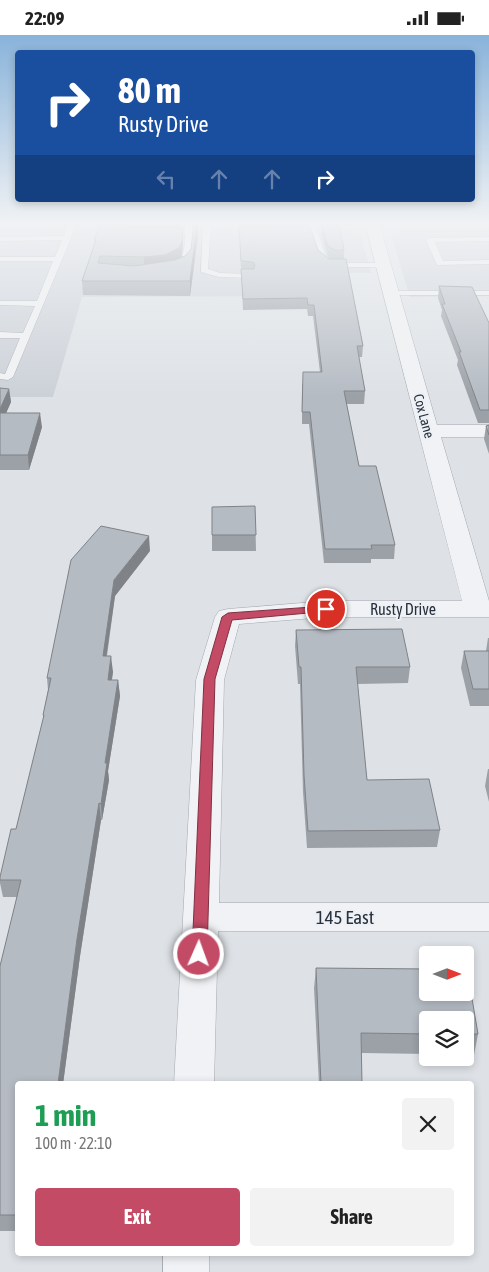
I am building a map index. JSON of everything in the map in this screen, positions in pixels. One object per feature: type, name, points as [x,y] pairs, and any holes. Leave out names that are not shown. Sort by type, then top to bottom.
[{"type":"street","name":"Cox Lane","points":[[388,281],[428,431],[483,609]]},
{"type":"street","points":[[428,431],[489,431]]},
{"type":"street","name":"Rusty Drive","points":[[201,917],[210,679],[228,617],[326,609],[483,609]]},
{"type":"street","points":[[194,1081],[201,917]]},
{"type":"street","name":"145 East","points":[[201,917],[489,917]]},
{"type":"street","points":[[186,1256],[186,1272]]},
{"type":"lane","points":[[0,377],[8,377],[49,281]]},
{"type":"lane","points":[[392,293],[489,293]]},
{"type":"lane","points":[[0,303],[40,303]]},
{"type":"lane","points":[[0,335],[26,335]]},
{"type":"shaded area","points":[[0,281],[282,281],[283,296],[82,297],[53,397],[0,397]]},
{"type":"shaded area","points":[[405,281],[489,281],[489,296],[410,297]]},
{"type":"building","points":[[82,281],[190,281],[190,281]]},
{"type":"building","points":[[242,281],[350,281],[363,346],[357,346],[365,391],[344,391],[359,466],[376,466],[395,545],[371,545],[372,549],[325,549],[310,412],[302,412],[303,372],[322,372],[314,305],[308,305],[307,298],[243,299]]},
{"type":"building","points":[[439,286],[472,287],[489,323],[489,410],[480,410],[459,352],[461,352],[442,304],[445,304]]},
{"type":"building","points":[[0,388],[9,389],[0,409]]},
{"type":"building","points":[[0,413],[40,413],[28,455],[0,455]]},
{"type":"building","points":[[255,506],[256,535],[212,535],[212,507]]},
{"type":"building","points":[[101,526],[149,536],[114,580],[103,656],[111,656],[108,680],[118,680],[105,763],[107,763],[101,804],[99,803],[77,939],[58,1081],[15,1081],[15,1215],[0,1215],[0,966],[21,880],[0,880],[0,877],[11,829],[16,829],[44,715],[51,678],[47,678],[71,560]]},
{"type":"building","points":[[402,629],[410,667],[356,667],[367,780],[429,779],[440,830],[308,831],[304,775],[301,667],[299,667],[296,630]]},
{"type":"building","points":[[464,651],[489,651],[489,689],[473,689]]},
{"type":"building","points":[[316,968],[419,969],[419,1001],[472,1001],[478,1034],[474,1034],[474,1011],[419,1011],[419,1034],[361,1033],[362,1081],[321,1081]]},
{"type":"route","points":[[199,954],[210,679],[228,617],[326,609]]}]
